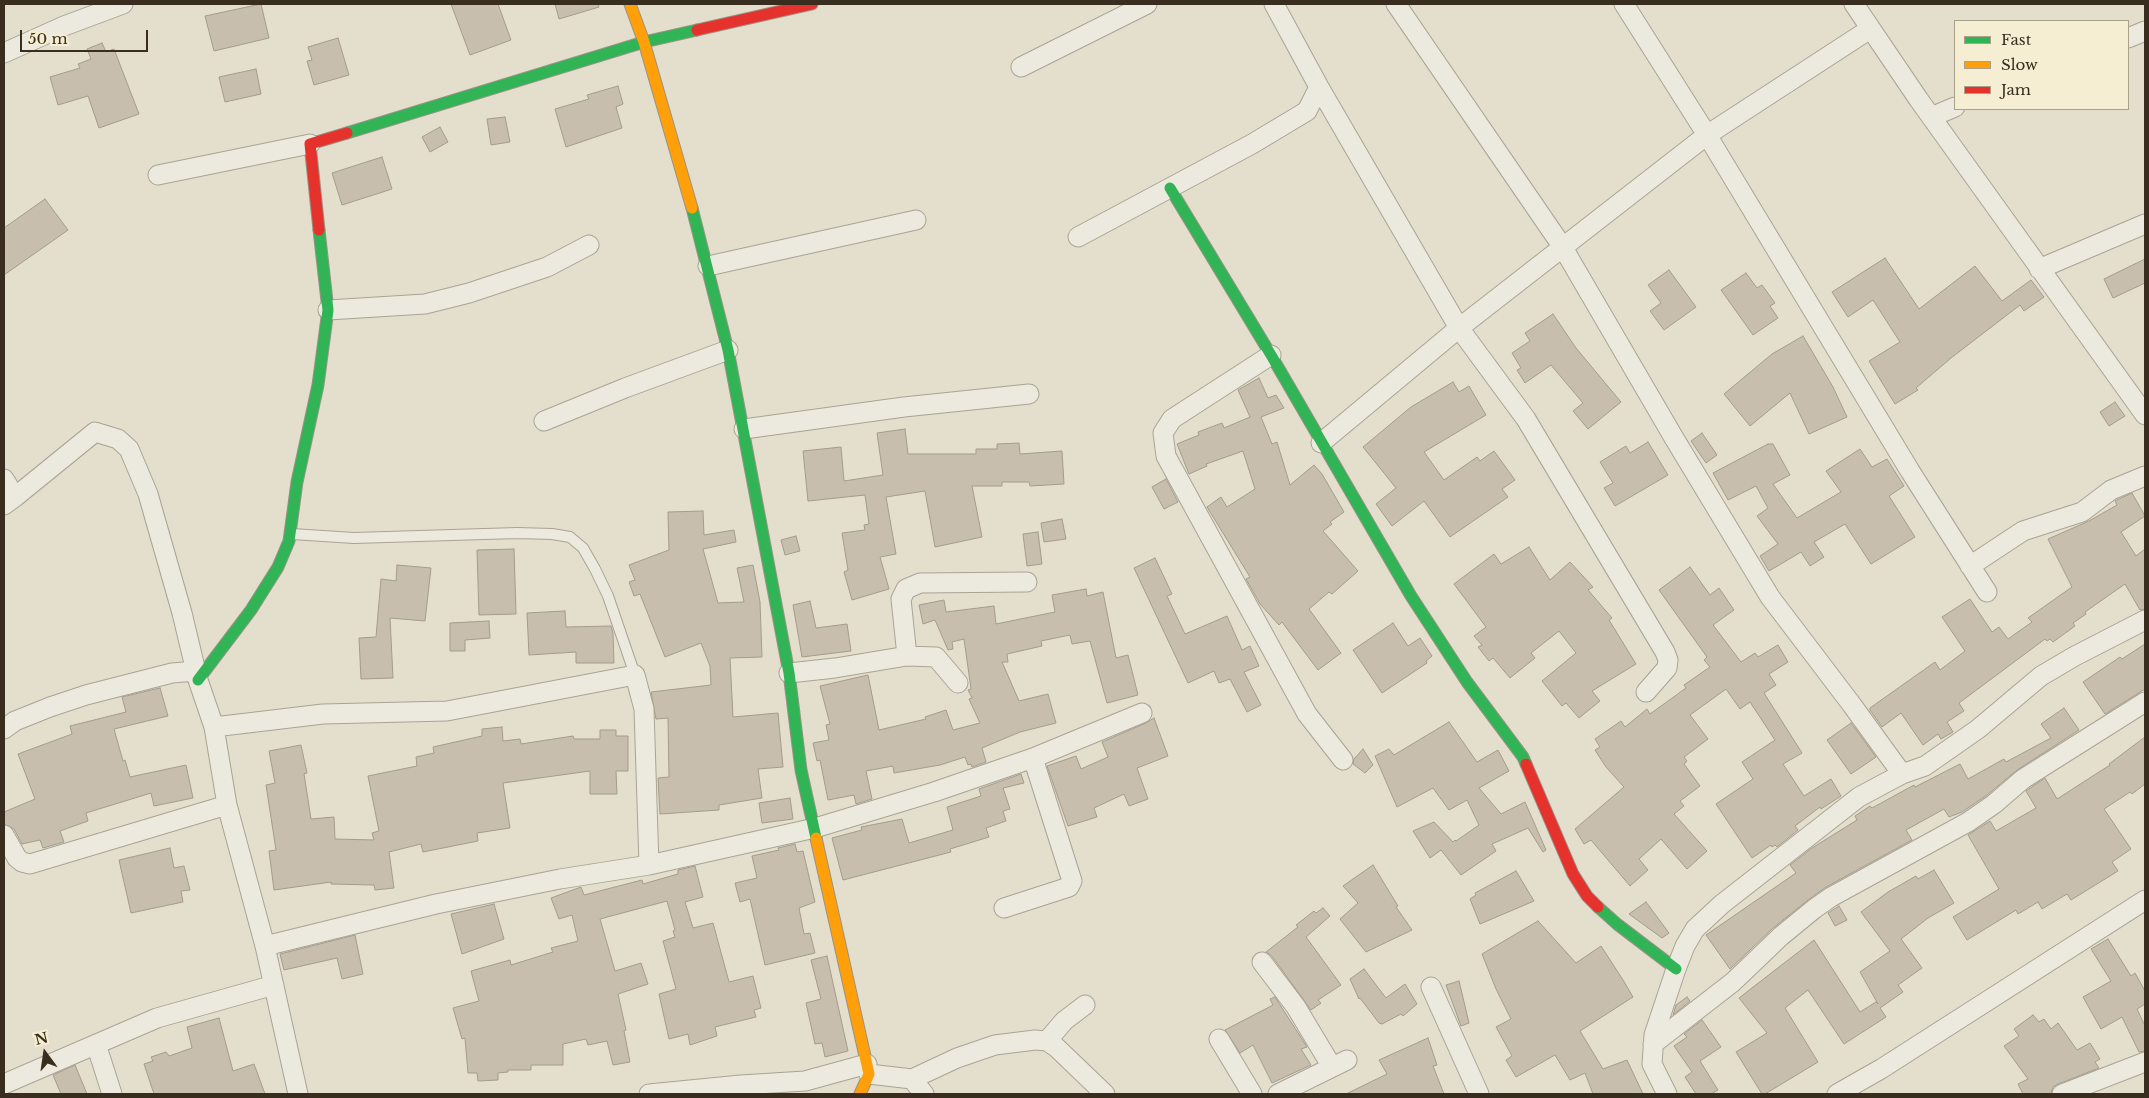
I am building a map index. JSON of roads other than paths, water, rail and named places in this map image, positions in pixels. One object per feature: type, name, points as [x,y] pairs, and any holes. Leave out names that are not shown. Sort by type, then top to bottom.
[{"type":"street","points":[[4,53],[64,26],[123,4]]},
{"type":"street","points":[[630,4],[644,42],[708,266],[728,350],[789,673],[801,770],[868,1069],[866,1084],[860,1094]]},
{"type":"street","points":[[158,175],[310,144],[434,108],[644,42],[812,4]]},
{"type":"street","points":[[1021,67],[1147,4]]},
{"type":"street","points":[[1274,4],[1458,328],[1526,419],[1665,652],[1668,660],[1667,668],[1646,692]]},
{"type":"street","points":[[1396,4],[1562,246],[1674,438],[1770,597],[1902,774]]},
{"type":"street","points":[[1624,4],[1707,135],[1905,462],[1987,592]]},
{"type":"street","points":[[1854,4],[1931,117],[2145,415]]},
{"type":"street","points":[[1322,443],[1458,328],[1707,135],[1792,82],[1870,29]]},
{"type":"street","points":[[2129,38],[2145,30]]},
{"type":"street","points":[[1078,237],[1252,144],[1307,111],[1320,87]]},
{"type":"street","points":[[1931,117],[1954,107]]},
{"type":"street","points":[[197,676],[250,610],[278,567],[290,534],[297,482],[318,385],[328,310],[310,144]]},
{"type":"street","points":[[1170,188],[1271,355],[1411,596],[1467,682],[1523,757],[1573,874],[1587,896],[1617,924],[1676,970]]},
{"type":"street","points":[[708,266],[916,220]]},
{"type":"street","points":[[2039,269],[2145,224]]},
{"type":"street","points":[[328,310],[425,304],[469,293],[547,267],[589,245]]},
{"type":"street","points":[[544,421],[625,388],[728,350]]},
{"type":"street","points":[[1271,355],[1172,419],[1163,433],[1166,456],[1307,714],[1343,760]]},
{"type":"street","points":[[744,430],[904,406],[1029,394]]},
{"type":"street","points":[[4,479],[10,501],[96,432],[118,439],[130,449],[148,494],[182,613],[197,676],[214,727],[227,805],[266,946],[298,1094]]},
{"type":"street","points":[[1970,566],[2023,531],[2082,512],[2111,490],[2145,476]]},
{"type":"street","points":[[907,656],[901,599],[906,589],[920,583],[1028,582]]},
{"type":"street","points":[[1667,1094],[1652,1064],[1654,1035],[1676,970],[1695,930],[1722,904],[1859,797],[1902,774],[1925,766],[1971,735],[2041,676],[2145,620]]},
{"type":"street","points":[[789,673],[835,668],[907,656],[936,657],[958,683]]},
{"type":"street","points":[[4,729],[15,721],[86,695],[172,673],[197,676]]},
{"type":"street","points":[[214,727],[323,714],[447,711],[635,675],[644,709],[649,865]]},
{"type":"street","points":[[1653,1044],[1733,982],[1781,936],[1831,897],[1968,822],[1994,804],[2023,779],[2145,702]]},
{"type":"street","points":[[266,946],[446,902],[560,879],[649,865],[815,828],[934,792],[1034,758],[1142,713]]},
{"type":"street","points":[[1004,908],[1069,887],[1072,881],[1034,758]]},
{"type":"street","points":[[4,835],[17,858],[22,862],[30,864],[227,805]]},
{"type":"street","points":[[1837,1094],[1881,1069],[2145,900]]},
{"type":"street","points":[[1262,962],[1340,1063],[1290,1092]]},
{"type":"street","points":[[4,1084],[157,1018],[274,985]]},
{"type":"street","points":[[1431,987],[1479,1094]]},
{"type":"street","points":[[1047,1042],[1064,1021],[1085,1005]]},
{"type":"street","points":[[1219,1039],[1252,1094]]},
{"type":"street","points":[[649,1094],[741,1084],[805,1081],[868,1069],[912,1079],[957,1058],[995,1046],[1035,1040],[1047,1042],[1078,1067],[1105,1094]]},
{"type":"street","points":[[96,1044],[112,1094]]},
{"type":"street","points":[[2062,1094],[2145,1062]]},
{"type":"street","points":[[912,1079],[924,1094]]},
{"type":"lane","points":[[290,534],[354,538],[517,533],[570,536],[583,548],[595,568],[608,596],[635,675]]}]
